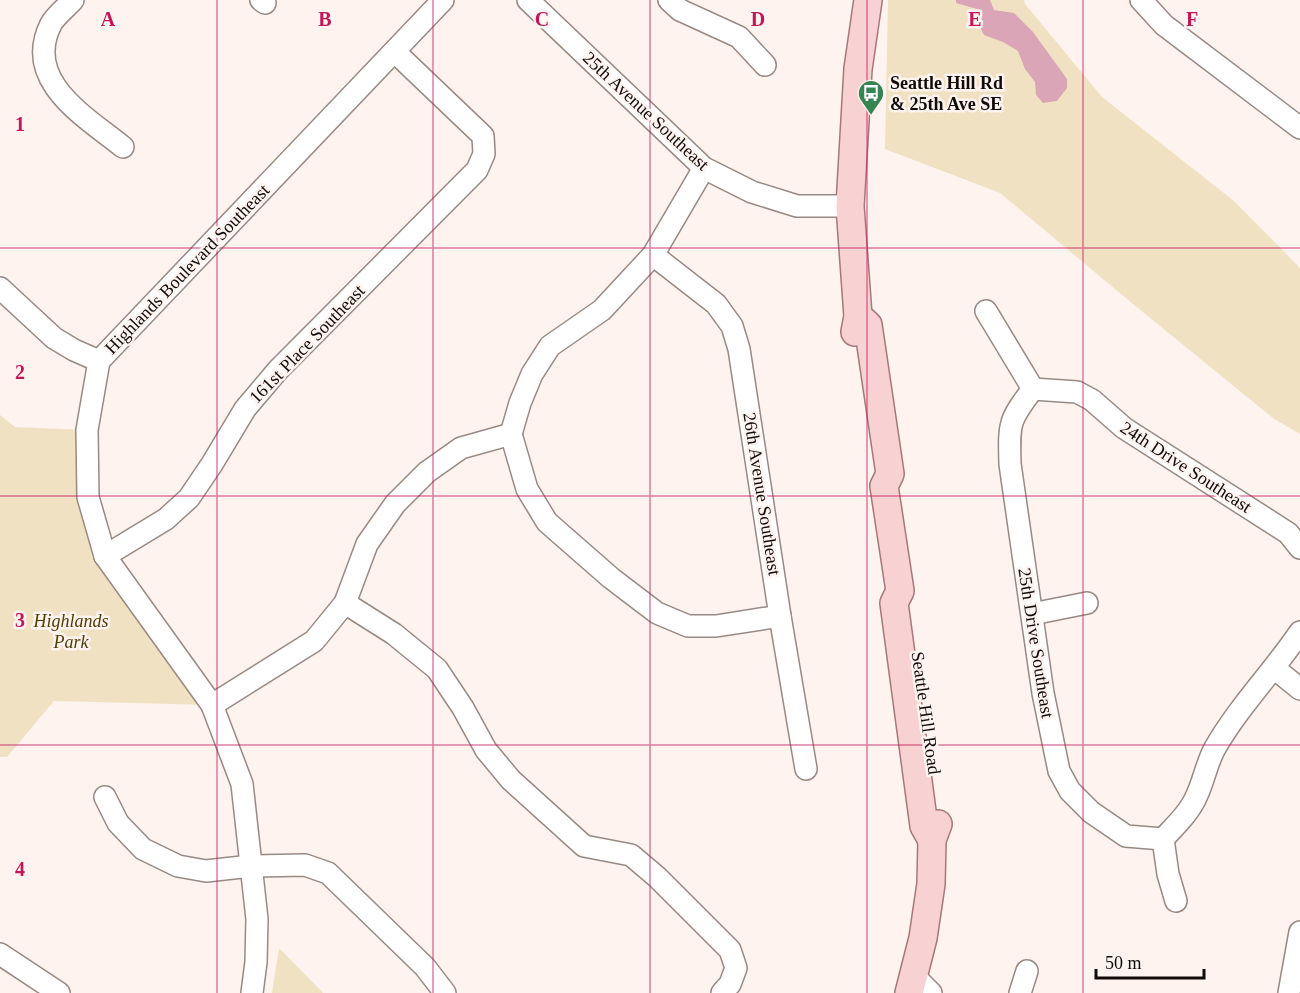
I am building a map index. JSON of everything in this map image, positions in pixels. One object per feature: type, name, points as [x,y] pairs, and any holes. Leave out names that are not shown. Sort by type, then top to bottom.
[{"type":"main road","name":"Seattle Hill Road","points":[[868,0],[858,69],[850,206],[858,316],[868,325],[890,474],[884,486],[900,591],[894,603],[924,826],[932,840],[931,884],[918,987]]},
{"type":"street","points":[[73,0],[52,23],[46,42],[45,60],[52,84],[67,102],[123,147]]},
{"type":"street","name":"Highlands Boulevard Southeast","points":[[252,993],[256,963],[257,919],[242,784],[212,705],[105,556],[88,496],[87,430],[99,361],[442,0]]},
{"type":"street","name":"25th Avenue Southeast","points":[[528,0],[704,168],[752,192],[797,206],[850,206]]},
{"type":"street","points":[[669,0],[680,10],[739,37],[765,65]]},
{"type":"street","points":[[1141,0],[1164,25],[1300,128]]},
{"type":"street","name":"161st Place Southeast","points":[[105,556],[166,519],[189,498],[213,464],[245,409],[265,386],[477,170],[484,154],[483,136],[395,52]]},
{"type":"street","points":[[704,168],[653,255],[602,310],[550,346],[532,374],[511,434],[527,489],[547,522],[611,578],[657,613],[688,626],[716,626],[780,616]]},
{"type":"street","name":"26th Avenue Southeast","points":[[653,255],[716,303],[732,326],[740,349],[780,616],[806,769]]},
{"type":"street","points":[[0,288],[54,338],[99,361]]},
{"type":"street","points":[[986,311],[1033,389]]},
{"type":"street","name":"24th Drive Southeast","points":[[1033,389],[1077,392],[1092,400],[1124,428],[1288,533],[1300,548]]},
{"type":"street","name":"25th Drive Southeast","points":[[1033,389],[1017,409],[1009,427],[1010,464],[1053,746],[1059,771],[1070,791],[1091,812],[1126,836],[1163,839]]},
{"type":"street","points":[[212,705],[314,641],[345,603],[367,544],[395,504],[427,472],[461,448],[511,434]]},
{"type":"street","points":[[345,603],[394,634],[437,669],[463,708],[486,750],[511,780],[584,846],[631,855],[657,877],[730,950],[736,968],[730,984],[722,993]]},
{"type":"street","points":[[1032,614],[1087,603]]},
{"type":"street","points":[[1176,901],[1168,874],[1163,839],[1184,817],[1197,796],[1214,750],[1244,703],[1274,668],[1300,632]]},
{"type":"street","points":[[1274,668],[1300,689]]},
{"type":"street","points":[[105,797],[118,823],[143,849],[178,866],[206,871],[252,866],[305,865],[328,873],[425,967],[445,993]]},
{"type":"street","points":[[1289,993],[1300,932]]},
{"type":"street","points":[[0,954],[59,993]]},
{"type":"street","points":[[1020,993],[1027,971]]},
{"type":"green space","points":[[888,0],[1024,0],[1102,97],[1234,201],[1300,268],[1300,434],[1274,419],[1000,193],[885,149]]},
{"type":"green space","name":"Highlands Park","points":[[0,415],[15,427],[87,430],[105,556],[212,705],[54,701],[7,757],[0,757]]},
{"type":"green space","points":[[279,948],[285,954],[323,993],[272,993]]},
{"type":"shaded area","points":[[956,0],[990,0],[994,10],[1014,13],[1033,32],[1067,79],[1067,88],[1057,101],[1043,103],[1036,95],[1035,82],[1025,69],[1018,51],[984,35],[980,27],[982,16],[977,9],[956,3]]},
{"type":"place","name":"Seattle Hill Rd & 25th Ave SE","points":[[871,116]]}]
